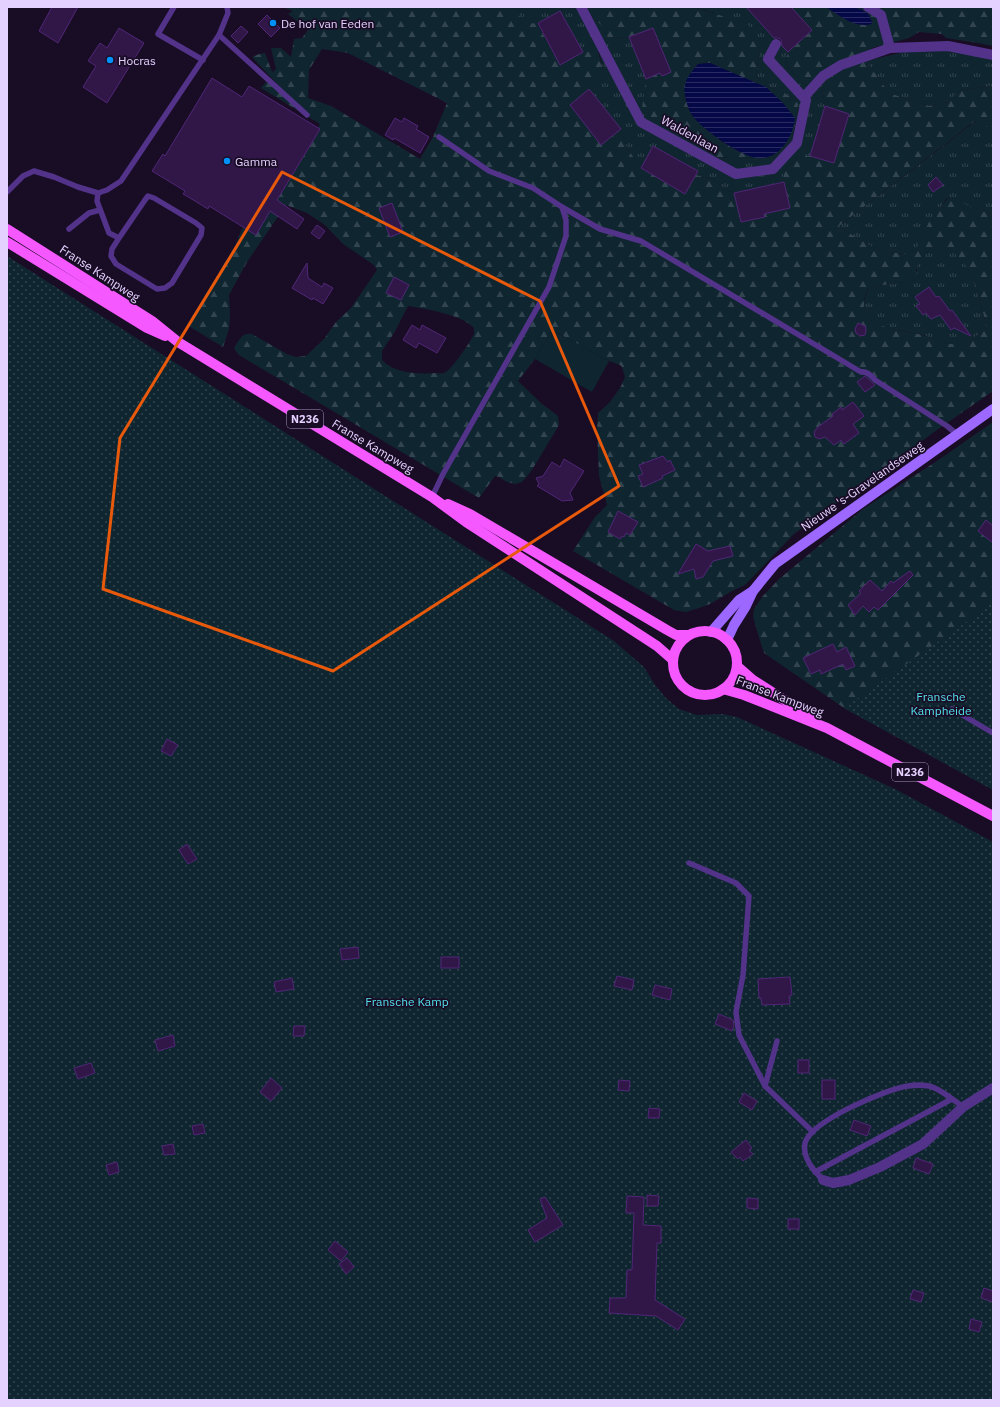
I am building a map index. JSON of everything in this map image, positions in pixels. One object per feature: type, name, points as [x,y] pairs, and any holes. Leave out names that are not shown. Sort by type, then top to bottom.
[{"type":"main road","name":"Franse Kampweg","points":[[7,228],[152,321],[178,342]]},
{"type":"main road","name":"Franse Kampweg","points":[[7,242],[148,328],[178,342],[432,497],[466,522],[657,646],[673,660]]},
{"type":"main road","name":"Nieuwe 's-Gravelandseweg","points":[[711,632],[739,600],[753,590],[775,564],[993,409]]},
{"type":"main road","name":"Franse Kampweg","points":[[432,497],[470,514],[666,630],[676,635],[689,635]]},
{"type":"main road","name":"Nieuwe 's-Gravelandseweg","points":[[727,640],[753,590]]},
{"type":"main road","name":"N236","points":[[689,635],[706,631],[711,632]]},
{"type":"main road","points":[[689,635],[683,639],[676,648],[673,668],[676,677],[682,686],[689,692],[699,695],[709,695],[723,689],[733,679],[737,666],[737,658],[733,648],[727,640],[717,633],[711,632]]},
{"type":"main road","name":"Franse Kampweg","points":[[737,666],[753,680],[827,728]]},
{"type":"main road","name":"Franse Kampweg","points":[[723,689],[744,695],[827,728],[993,816]]},
{"type":"street","name":"Waldenlaan","points":[[581,7],[641,122],[736,174],[773,169],[797,143],[806,100],[804,97]]},
{"type":"street","points":[[868,7],[881,15],[890,48]]},
{"type":"street","points":[[776,44],[768,59],[804,97],[823,76],[841,64],[890,48],[948,46],[993,55]]},
{"type":"street","points":[[823,1180],[832,1183],[849,1180],[900,1157],[924,1144],[963,1107],[993,1088]]},
{"type":"lane","points":[[174,7],[158,34],[203,60]]},
{"type":"lane","points":[[7,192],[23,176],[34,171],[54,176],[78,187],[98,193],[107,190],[121,181],[219,35],[228,13],[227,7]]},
{"type":"lane","points":[[219,35],[307,115]]},
{"type":"lane","points":[[439,137],[489,171],[533,188],[600,229],[641,241],[861,372],[864,371],[868,373],[875,380],[947,426],[958,435]]},
{"type":"lane","points":[[98,193],[97,201],[109,233],[119,238]]},
{"type":"lane","points":[[148,196],[202,228],[201,235],[172,283],[165,288],[156,289],[116,264],[111,256],[112,249],[119,238],[148,196]]},
{"type":"lane","points":[[432,497],[443,474],[549,287],[566,236],[566,220],[562,207]]},
{"type":"lane","points":[[69,229],[89,213],[100,210]]},
{"type":"lane","points":[[952,708],[993,733]]},
{"type":"lane","points":[[689,863],[736,883],[749,896],[743,975],[736,1012],[739,1035],[766,1086],[813,1132]]},
{"type":"lane","points":[[766,1086],[777,1041]]},
{"type":"lane","points":[[823,1180],[815,1172],[805,1156],[806,1142],[813,1132],[840,1112],[887,1091],[909,1086],[930,1086],[963,1107]]},
{"type":"lane","points":[[815,1172],[952,1099]]},
{"type":"highlighted area","points":[[282,172],[540,301],[619,486],[333,671],[103,589],[120,438]]},
{"type":"green space","points":[[283,7],[517,7],[522,24],[537,23],[560,65],[583,52],[598,52],[604,72],[589,89],[570,105],[601,145],[621,129],[627,148],[641,168],[685,194],[696,175],[713,179],[725,189],[734,193],[741,222],[765,217],[764,214],[790,208],[784,182],[784,172],[798,156],[810,156],[819,159],[820,156],[825,160],[834,163],[849,114],[825,106],[820,75],[805,86],[786,65],[788,52],[812,30],[791,7],[993,7],[993,46],[946,38],[942,34],[919,32],[909,38],[872,48],[869,65],[889,93],[929,106],[948,102],[961,90],[993,86],[993,129],[975,121],[839,226],[875,248],[894,253],[916,254],[918,245],[929,222],[948,198],[993,215],[993,391],[794,534],[745,585],[710,604],[699,608],[686,612],[674,610],[573,551],[595,517],[607,505],[599,476],[597,429],[598,413],[610,402],[620,388],[625,377],[620,365],[609,361],[552,330],[535,359],[518,381],[541,403],[558,416],[559,425],[532,470],[522,482],[515,484],[495,476],[479,498],[239,355],[234,348],[243,335],[252,334],[287,354],[296,357],[306,356],[324,339],[336,322],[351,308],[377,270],[374,265],[343,244],[325,225],[307,213],[286,205],[247,262],[229,295],[229,329],[223,347],[187,325],[235,246],[243,226],[256,234],[320,130],[318,128],[320,124],[261,88],[266,82],[280,87],[252,57],[265,53],[272,72],[276,69],[271,48],[281,48],[291,57],[294,39],[302,38],[308,30],[288,14],[293,11]],"holes":[[[322,49],[348,53],[447,103],[433,137],[420,159],[331,106],[308,98],[309,70]],[[934,247],[953,252],[966,266],[977,292],[987,327],[977,336],[959,343],[950,344],[915,333],[887,328],[879,325],[866,315],[864,301],[870,287],[904,282],[918,273],[916,271],[920,259]],[[408,306],[452,316],[461,319],[474,328],[474,334],[469,343],[451,367],[444,373],[407,372],[400,371],[387,365],[382,360],[382,351],[394,333]]]},
{"type":"green space","points":[[517,7],[586,7],[589,13],[603,27],[608,38],[629,37],[653,28],[671,72],[662,76],[660,73],[646,79],[715,157],[755,159],[773,157],[783,149],[793,135],[798,104],[794,98],[767,86],[756,76],[760,46],[714,13],[693,7],[747,7],[788,52],[786,65],[805,86],[820,75],[825,106],[810,156],[798,156],[784,172],[784,182],[734,193],[725,189],[713,179],[696,175],[698,171],[653,146],[641,168],[627,148],[621,129],[589,89],[604,72],[599,52],[583,52],[560,11],[537,23],[522,25]]},
{"type":"green space","points":[[586,7],[693,7],[745,23],[755,30],[760,46],[756,76],[767,86],[794,98],[798,104],[793,135],[783,149],[773,157],[755,159],[715,157],[650,117],[642,109],[646,79],[660,73],[662,76],[671,72],[653,28],[629,37],[608,38],[603,27],[589,13]],"holes":[[[710,63],[748,80],[787,142],[771,156],[742,153],[724,143],[699,123],[690,112],[685,97],[685,85],[698,64]]]},
{"type":"green space","points":[[950,50],[993,60],[993,86],[961,90],[948,102],[929,106],[889,93],[869,65],[870,60],[904,52]]},
{"type":"green space","points":[[976,121],[993,129],[993,215],[947,198],[925,232],[916,254],[894,253],[875,248],[839,226]]},
{"type":"green space","points":[[934,247],[953,252],[962,259],[974,282],[980,302],[987,327],[976,336],[962,343],[944,343],[920,334],[886,328],[878,325],[866,315],[864,301],[870,287],[904,282],[917,273],[917,264],[921,257]]},
{"type":"green space","name":"Fransche Kamp","points":[[7,256],[614,641],[644,667],[655,685],[666,698],[679,709],[697,715],[723,714],[737,717],[895,789],[993,842],[993,1400],[7,1400]]},
{"type":"green space","points":[[552,330],[609,361],[592,392],[535,359]]},
{"type":"green space","points":[[993,422],[993,790],[844,708],[764,653],[753,616],[754,609],[762,597],[779,579],[863,509],[940,459]]},
{"type":"green space","name":"Fransche Kampheide","points":[[993,603],[993,790],[844,708]]},
{"type":"shaded area","points":[[826,7],[861,9],[870,17],[872,24],[859,25],[853,23]]},
{"type":"shaded area","points":[[710,63],[766,87],[783,103],[795,118],[788,140],[779,151],[765,158],[750,156],[730,147],[710,133],[694,118],[690,112],[686,99],[686,82],[698,64]]},
{"type":"building","points":[[52,7],[78,7],[58,43],[39,31]]},
{"type":"building","points":[[746,7],[791,7],[812,30],[788,52],[782,46],[781,40],[779,38],[774,38]]},
{"type":"building","points":[[560,11],[583,52],[560,65],[538,23]]},
{"type":"building","points":[[267,15],[280,28],[271,37],[258,24]]},
{"type":"building","points":[[241,26],[248,32],[238,43],[231,36]]},
{"type":"building","name":"Hocras","points":[[119,28],[144,43],[107,103],[83,87],[96,66],[88,61],[100,43],[107,48]]},
{"type":"building","points":[[653,28],[671,72],[662,76],[660,73],[646,79],[629,37]]},
{"type":"building","points":[[212,78],[242,97],[249,86],[320,129],[277,200],[304,219],[297,229],[270,211],[256,235],[209,206],[208,209],[183,194],[185,191],[152,171],[163,154],[165,156]]},
{"type":"building","points":[[589,89],[621,129],[601,145],[570,105]]},
{"type":"building","points":[[825,106],[849,114],[834,163],[810,156]]},
{"type":"building","points":[[395,118],[402,122],[404,118],[418,126],[416,129],[429,137],[420,153],[394,138],[393,140],[385,135]]},
{"type":"building","points":[[653,146],[698,171],[685,194],[641,168]]},
{"type":"building","points":[[936,177],[943,185],[933,192],[928,185]]},
{"type":"building","points":[[784,182],[790,208],[764,214],[765,217],[741,222],[734,193]]},
{"type":"building","points":[[392,203],[403,232],[390,237],[379,208]]},
{"type":"building","points":[[317,225],[325,231],[319,239],[311,233]]},
{"type":"building","points":[[307,263],[308,278],[322,287],[324,283],[333,288],[323,304],[313,298],[312,300],[292,288]]},
{"type":"building","points":[[394,277],[409,285],[401,300],[386,293]]},
{"type":"building","points":[[929,287],[936,297],[939,296],[950,311],[952,310],[971,336],[954,328],[951,330],[940,315],[931,319],[926,313],[923,315],[916,306],[920,304],[915,297]]},
{"type":"building","points":[[858,323],[865,326],[865,335],[860,336],[856,333],[855,329]]},
{"type":"building","points":[[412,325],[420,330],[422,325],[446,338],[437,353],[419,343],[416,348],[403,340]]},
{"type":"building","points":[[865,376],[875,385],[865,392],[857,382]]},
{"type":"building","points":[[853,402],[864,416],[853,424],[859,433],[844,444],[841,440],[834,445],[825,437],[819,439],[815,437],[814,432],[818,427],[833,416],[832,414],[841,407],[842,410]]},
{"type":"building","points":[[663,456],[668,462],[670,460],[675,470],[662,476],[663,478],[643,487],[638,476],[643,474],[639,465]]},
{"type":"building","points":[[564,459],[584,471],[570,493],[573,500],[562,501],[537,486],[539,484],[536,478],[543,476],[552,462],[560,467]]},
{"type":"building","points":[[618,511],[638,522],[630,535],[626,533],[624,537],[622,536],[620,539],[608,532]]},
{"type":"building","points":[[986,520],[993,526],[993,543],[978,531]]},
{"type":"building","points":[[696,544],[708,551],[730,546],[733,556],[713,561],[703,577],[696,579],[694,569],[678,574]]},
{"type":"building","points":[[910,571],[913,575],[878,610],[874,607],[869,612],[863,606],[855,615],[848,605],[861,593],[859,591],[870,580],[882,591],[891,581],[893,583]]},
{"type":"building","points":[[833,644],[837,652],[846,647],[855,666],[846,670],[843,664],[821,674],[820,670],[811,674],[803,658]]},
{"type":"building","points":[[167,739],[178,745],[171,756],[161,751]]},
{"type":"building","points":[[187,844],[197,859],[188,864],[179,850]]},
{"type":"building","points":[[358,947],[359,958],[342,960],[340,949]]},
{"type":"building","points":[[441,957],[459,957],[459,968],[441,968]]},
{"type":"building","points":[[617,976],[634,980],[632,990],[614,986]]},
{"type":"building","points":[[790,977],[792,995],[789,996],[790,1004],[762,1005],[761,998],[759,998],[758,979]]},
{"type":"building","points":[[292,978],[294,989],[276,992],[274,982]]},
{"type":"building","points":[[655,985],[672,989],[670,1000],[652,995]]},
{"type":"building","points":[[719,1014],[733,1020],[734,1026],[732,1031],[715,1024]]},
{"type":"building","points":[[294,1026],[305,1026],[304,1036],[293,1036]]},
{"type":"building","points":[[173,1035],[175,1046],[158,1051],[155,1040]]},
{"type":"building","points":[[798,1060],[809,1060],[809,1073],[798,1073]]},
{"type":"building","points":[[91,1063],[95,1073],[78,1079],[74,1068]]},
{"type":"building","points":[[271,1078],[282,1088],[271,1101],[260,1092]]},
{"type":"building","points":[[619,1080],[630,1081],[629,1091],[618,1090]]},
{"type":"building","points":[[822,1080],[835,1080],[835,1099],[822,1099]]},
{"type":"building","points":[[744,1093],[757,1101],[752,1110],[739,1102]]},
{"type":"building","points":[[649,1108],[660,1109],[659,1118],[648,1118]]},
{"type":"building","points":[[854,1120],[871,1126],[867,1136],[850,1130]]},
{"type":"building","points":[[203,1124],[205,1133],[194,1135],[192,1126]]},
{"type":"building","points":[[746,1140],[752,1148],[749,1150],[753,1154],[743,1161],[740,1157],[738,1159],[731,1152]]},
{"type":"building","points":[[173,1144],[175,1154],[164,1155],[162,1146]]},
{"type":"building","points":[[916,1158],[933,1164],[929,1174],[913,1168]]},
{"type":"building","points":[[117,1162],[119,1172],[109,1175],[106,1165]]},
{"type":"building","points":[[647,1195],[659,1196],[658,1206],[647,1206]]},
{"type":"building","points":[[627,1196],[644,1197],[643,1225],[661,1226],[661,1243],[657,1243],[655,1300],[685,1319],[678,1330],[656,1316],[609,1313],[610,1298],[626,1298],[627,1270],[632,1270],[634,1213],[626,1213]]},
{"type":"building","points":[[545,1197],[563,1225],[535,1242],[528,1230],[547,1218],[540,1199]]},
{"type":"building","points":[[747,1198],[758,1199],[758,1209],[747,1208]]},
{"type":"building","points":[[788,1219],[799,1219],[799,1229],[788,1229]]},
{"type":"building","points":[[335,1241],[348,1252],[341,1261],[328,1250]]},
{"type":"building","points":[[347,1258],[354,1267],[346,1274],[339,1264]]},
{"type":"building","points":[[984,1288],[993,1291],[993,1302],[981,1298]]},
{"type":"building","points":[[913,1290],[924,1293],[921,1302],[910,1299]]},
{"type":"building","points":[[971,1319],[982,1322],[979,1332],[969,1329]]},
{"type":"place","name":"De hof van Eeden","points":[[273,23]]},
{"type":"place","name":"Hocras","points":[[110,60]]},
{"type":"place","name":"Gamma","points":[[227,161]]}]
